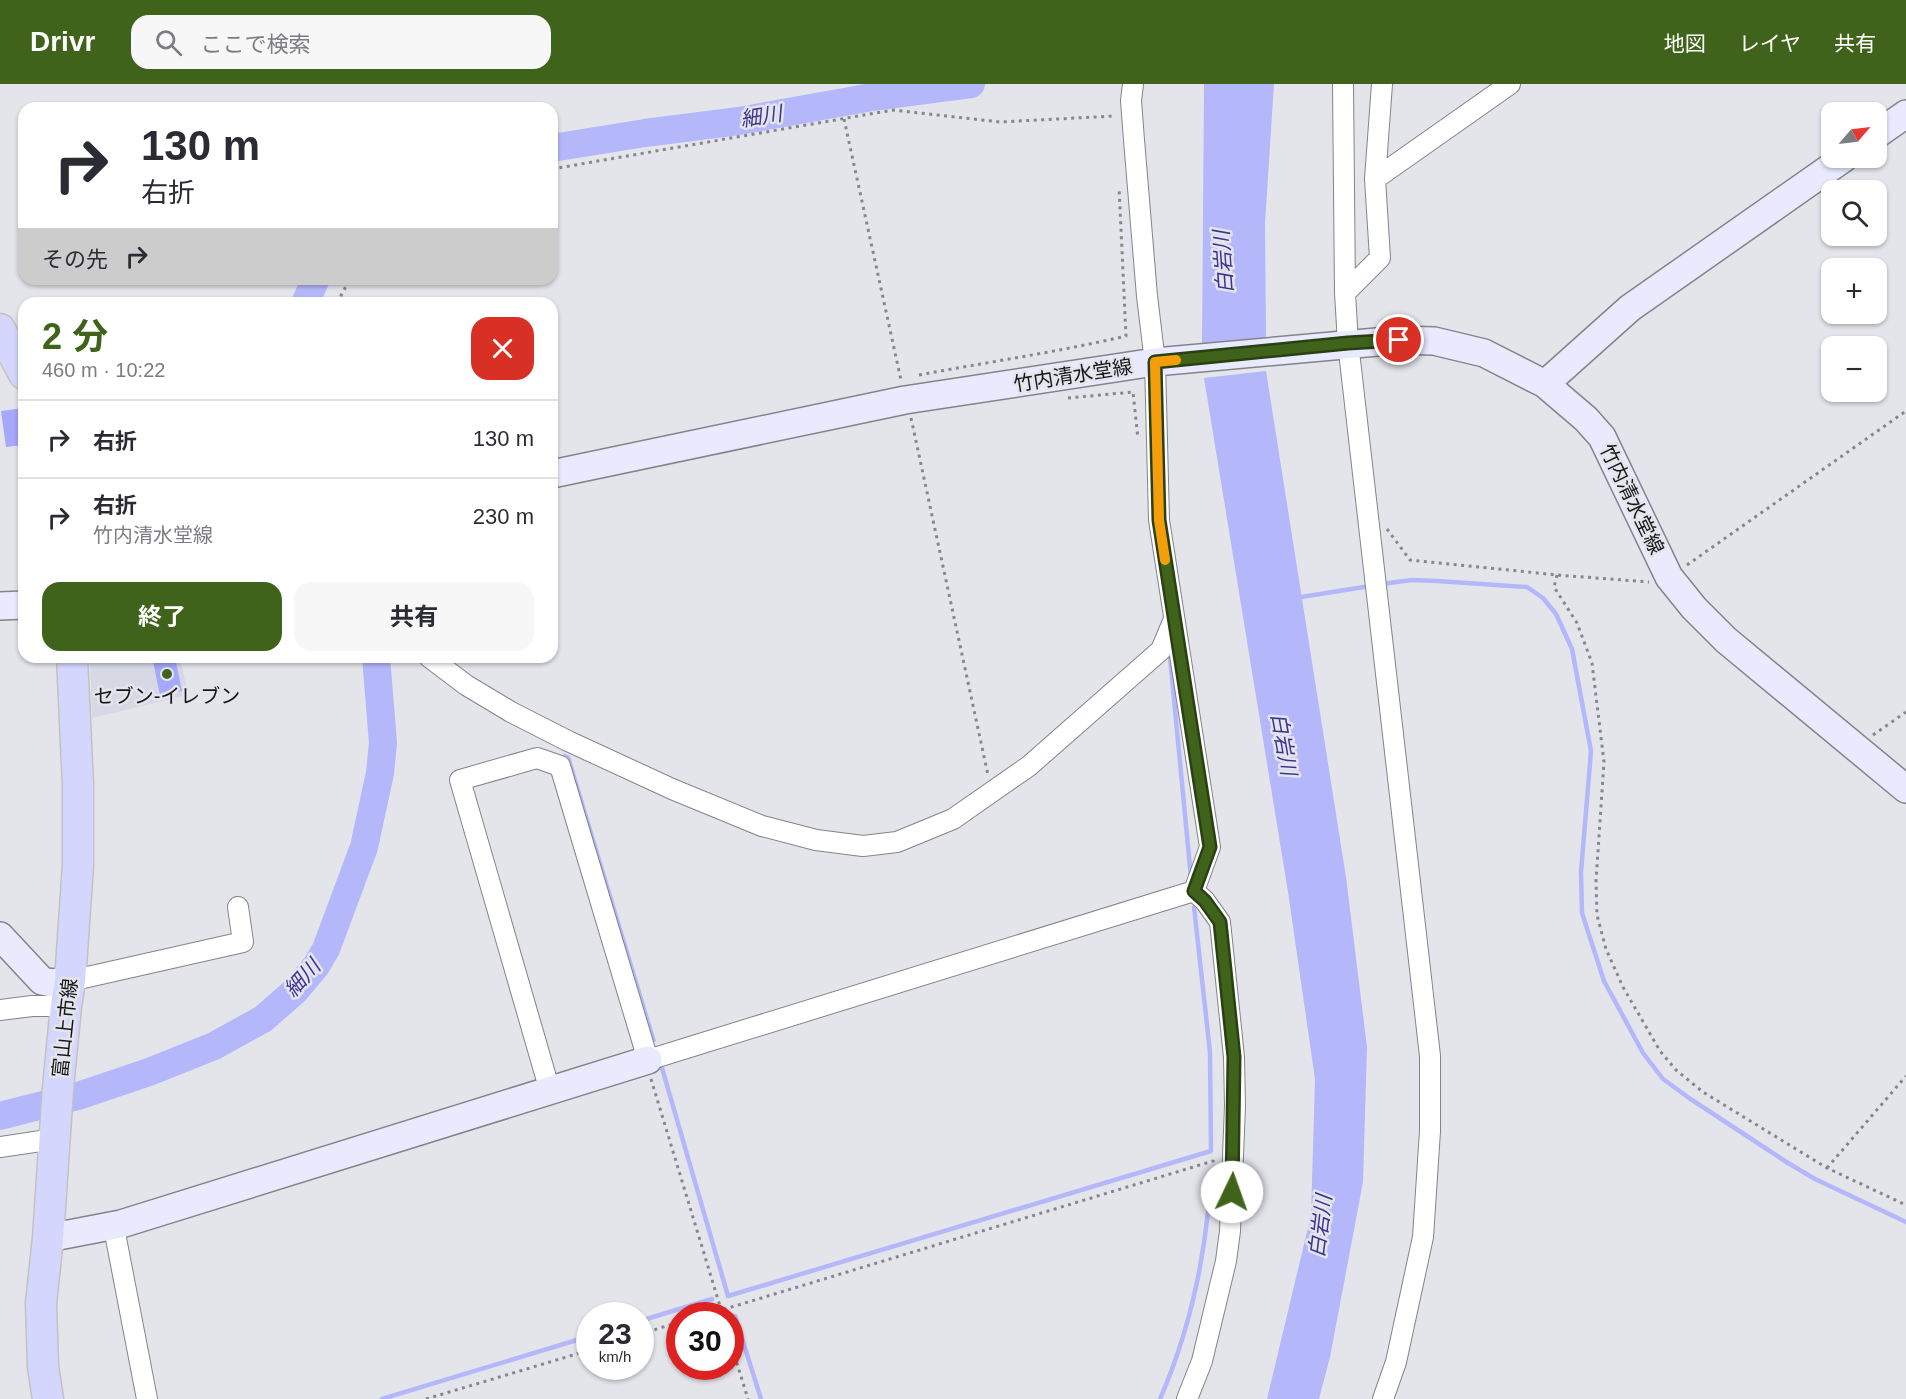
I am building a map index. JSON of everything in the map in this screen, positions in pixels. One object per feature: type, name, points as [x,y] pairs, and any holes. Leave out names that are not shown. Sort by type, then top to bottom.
[{"type":"main road","points":[[1887,127],[1906,114]]},
{"type":"main road","points":[[1545,384],[1630,308],[1830,168]]},
{"type":"main road","name":"竹内清水堂線","points":[[558,473],[909,388],[1348,343],[1399,340],[1434,341],[1484,353],[1545,384],[1586,419],[1602,437],[1669,577],[1694,608],[1726,640],[1906,789]]},
{"type":"main road","points":[[0,606],[18,605]]},
{"type":"main road","name":"富山上市線","points":[[48,1399],[43,1367],[41,1303],[48,1238],[58,1088],[77,896],[79,842],[72,663]]},
{"type":"main road","points":[[0,936],[42,981],[52,983],[68,994]]},
{"type":"main road","points":[[48,1238],[121,1224],[648,1060]]},
{"type":"street","points":[[1133,84],[1131,101],[1134,140],[1155,362],[1159,520],[1210,847],[1194,891]]},
{"type":"street","points":[[1343,84],[1345,293],[1348,343],[1430,1056],[1430,1131],[1423,1237],[1396,1362],[1383,1399]]},
{"type":"street","points":[[1345,293],[1380,258],[1375,178],[1382,84]]},
{"type":"street","points":[[1375,178],[1510,84]]},
{"type":"street","points":[[437,663],[466,685],[511,712],[672,789],[762,826],[816,840],[863,846],[897,842],[953,819],[1029,766],[1161,651],[1174,619]]},
{"type":"street","points":[[550,1091],[460,780],[537,758],[560,766],[648,1060],[1194,891]]},
{"type":"street","points":[[1187,1399],[1202,1360],[1226,1261],[1231,1220],[1235,1106],[1234,1057],[1220,922],[1205,901],[1194,891]]},
{"type":"street","points":[[0,1010],[32,1006],[243,942],[238,907]]},
{"type":"street","points":[[0,1147],[55,1136]]},
{"type":"street","points":[[121,1224],[114,1228],[147,1399]]},
{"type":"path","points":[[558,168],[893,110],[1000,122],[1115,116]]},
{"type":"path","points":[[844,118],[909,388],[912,421],[985,769]]},
{"type":"path","points":[[909,388],[1028,354],[1083,346],[1126,336],[1119,185]]},
{"type":"path","points":[[1065,399],[1133,392],[1139,449]]},
{"type":"path","points":[[1368,504],[1410,560],[1655,582],[1669,577],[1906,411]]},
{"type":"path","points":[[1557,575],[1554,588],[1577,623],[1592,663],[1604,762],[1596,881],[1597,915],[1606,949],[1619,978],[1660,1051],[1676,1070],[1703,1092],[1827,1168],[1906,1205]]},
{"type":"path","points":[[1856,747],[1906,712]]},
{"type":"path","points":[[648,1060],[648,1067],[719,1302]]},
{"type":"path","points":[[1827,1168],[1906,1076]]},
{"type":"path","points":[[744,1303],[1213,1161],[1216,1165]]},
{"type":"path","points":[[426,1399],[576,1354]]},
{"type":"path","points":[[742,1380],[748,1399]]},
{"type":"shaded area","points":[[90,663],[181,663],[188,695],[92,718]]},
{"type":"water","name":"白岩川","points":[[1204,84],[1274,84],[1265,223],[1266,338],[1202,345]]},
{"type":"water","name":"白岩川","points":[[1266,371],[1346,877],[1367,1047],[1363,1182],[1330,1357],[1319,1399],[1267,1399],[1311,1215],[1315,1079],[1288,892],[1204,378]]},
{"type":"water","points":[[563,753],[570,756],[656,1041],[650,1044]]},
{"type":"building","points":[[18,409],[18,446],[6,447],[1,411]]},
{"type":"building","name":"セブン-イレブン","points":[[153,663],[176,663],[182,691],[160,695]]},
{"type":"waterway","name":"細川","points":[[558,147],[739,121],[872,97],[971,84]]},
{"type":"waterway","name":"細川","points":[[308,297],[313,285]]},
{"type":"waterway","points":[[1381,584],[1412,580],[1527,587],[1543,598],[1556,614],[1572,649],[1591,751],[1581,872],[1582,913],[1604,981],[1643,1053],[1663,1079],[1788,1163],[1815,1179],[1906,1222]]},
{"type":"waterway","points":[[1295,598],[1370,586]]},
{"type":"waterway","points":[[1170,657],[1191,878]]},
{"type":"waterway","name":"細川","points":[[0,1116],[78,1096],[149,1072],[214,1046],[263,1019],[295,991],[316,966],[326,949],[364,847],[380,773],[383,743],[376,663]]},
{"type":"waterway","points":[[662,1068],[728,1296],[1211,1151],[1210,1052],[1194,907]]},
{"type":"waterway","points":[[1160,1399],[1170,1376],[1192,1307],[1208,1212]]},
{"type":"waterway","points":[[654,1317],[712,1299]]},
{"type":"waterway","points":[[382,1399],[576,1340]]},
{"type":"waterway","points":[[744,1345],[761,1399]]},
{"type":"slow traffic","points":[[1165,560],[1159,520],[1155,362],[1176,360]]},
{"type":"place","name":"セブン-イレブン","points":[[167,674]]},
{"type":"route","points":[[1232,1192],[1235,1106],[1234,1057],[1228,992],[1220,922],[1205,901],[1194,891],[1210,847],[1159,520],[1155,362],[1399,340]]}]
